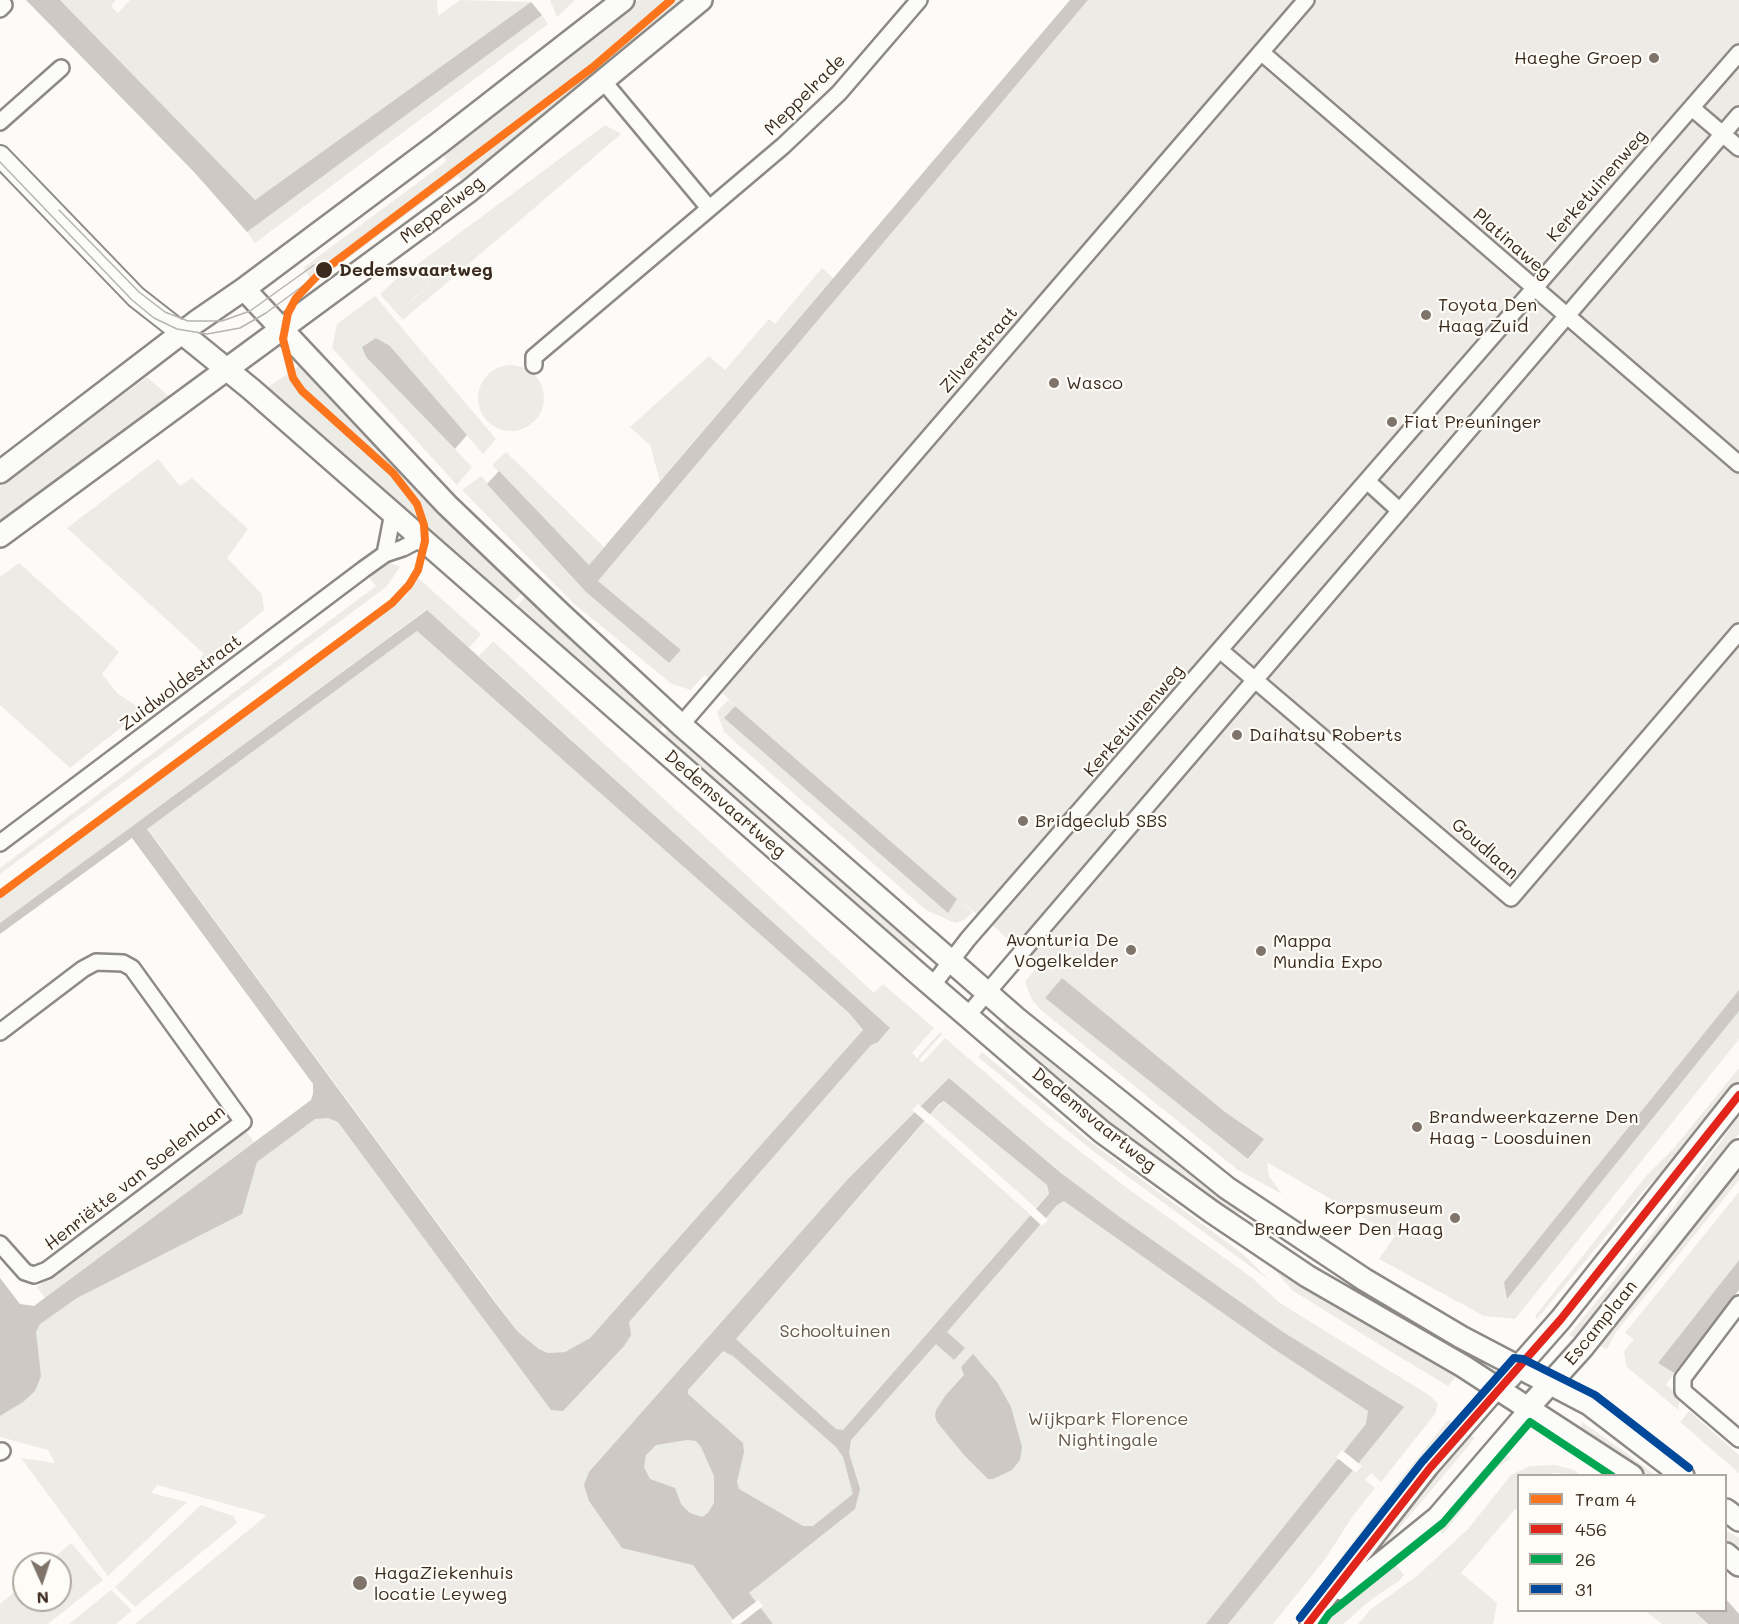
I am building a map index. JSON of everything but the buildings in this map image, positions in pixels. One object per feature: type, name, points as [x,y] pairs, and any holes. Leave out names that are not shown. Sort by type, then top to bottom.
[{"type":"main road","points":[[0,472],[182,333],[447,137],[623,0]]},
{"type":"main road","name":"Meppelweg","points":[[0,536],[469,190],[604,82],[701,0]]},
{"type":"main road","name":"Dedemsvaartweg","points":[[244,289],[447,505],[561,614],[681,724],[985,992],[1227,1188],[1365,1280],[1518,1368],[1604,1414],[1680,1474]]},
{"type":"main road","name":"Dedemsvaartweg","points":[[182,333],[422,538],[932,986],[1102,1132],[1212,1212],[1330,1290],[1499,1389],[1629,1474]]},
{"type":"main road","name":"Escamplaan","points":[[1499,1389],[1561,1319],[1739,1095]]},
{"type":"main road","name":"Escamplaan","points":[[1528,1408],[1583,1347],[1739,1151]]},
{"type":"main road","points":[[1727,1512],[1739,1521]]},
{"type":"main road","points":[[1727,1556],[1739,1565]]},
{"type":"street","name":"Meppelrade","points":[[534,364],[534,357],[783,146],[839,93],[919,0]]},
{"type":"street","name":"Zilverstraat","points":[[681,724],[1306,0]]},
{"type":"street","name":"Platinaweg","points":[[1261,52],[1739,464]]},
{"type":"street","name":"Kerketuinenweg","points":[[932,986],[968,939],[1739,53]]},
{"type":"street","points":[[0,122],[61,68]]},
{"type":"street","points":[[604,82],[709,207]]},
{"type":"street","points":[[1692,108],[1739,148]]},
{"type":"street","points":[[967,1016],[985,992],[1257,679],[1739,115]]},
{"type":"street","name":"Dedemsvaartweg","points":[[0,156],[136,297],[182,333]]},
{"type":"street","points":[[1366,481],[1400,511]]},
{"type":"street","points":[[385,554],[393,513]]},
{"type":"street","name":"Zuidwoldestraat","points":[[0,843],[385,554],[403,549],[422,538]]},
{"type":"street","name":"Goudlaan","points":[[1221,651],[1257,679],[1511,898],[1739,632]]},
{"type":"street","name":"Henriëtte van Soelenlaan","points":[[0,1032],[83,969],[96,962],[123,963],[132,968],[243,1122],[47,1270],[34,1275],[25,1272],[0,1244]]},
{"type":"street","points":[[1739,1304],[1683,1378],[1683,1391],[1739,1439]]},
{"type":"street","name":"Escamplaan","points":[[1308,1624],[1430,1468],[1499,1389]]},
{"type":"street","name":"Escamplaan","points":[[1322,1607],[1436,1515],[1528,1408]]},
{"type":"shaded area","points":[[26,0],[60,0],[255,200],[531,2],[542,15],[247,232],[194,172]]},
{"type":"shaded area","points":[[1070,0],[1088,0],[598,581],[681,650],[669,663],[585,591],[487,484],[499,471],[589,565]]},
{"type":"shaded area","points":[[1088,0],[1739,0],[1739,1011],[1501,1297],[1249,1152],[1062,978],[957,899],[735,706],[681,650],[598,581]]},
{"type":"shaded area","points":[[414,267],[430,285],[410,301],[394,281]]},
{"type":"shaded area","points":[[376,338],[390,346],[467,435],[455,449],[366,357],[362,347]]},
{"type":"shaded area","points":[[427,610],[890,1028],[878,1042],[871,1045],[629,1322],[631,1335],[624,1346],[563,1411],[551,1410],[338,1122],[328,1118],[315,1119],[257,1162],[242,1214],[77,1298],[40,1324],[36,1332],[41,1376],[35,1391],[23,1402],[0,1416],[0,1278],[20,1304],[34,1306],[311,1100],[313,1084],[132,838],[0,934],[0,923]],"holes":[[[417,631],[849,1013],[863,1030],[590,1338],[565,1352],[548,1353],[539,1349],[518,1332],[497,1305],[147,829]]]},
{"type":"shaded area","points":[[735,706],[957,899],[948,913],[724,718]]},
{"type":"shaded area","points":[[1062,978],[1225,1112],[1264,1139],[1248,1159],[1045,998]]},
{"type":"shaded area","points":[[1739,990],[1739,1011],[1507,1299],[1504,1282]]},
{"type":"shaded area","points":[[949,1078],[1061,1173],[1121,1218],[1283,1332],[1404,1407],[1228,1624],[1206,1624],[1366,1424],[1368,1411],[1274,1349],[1064,1201],[1057,1205],[947,1332],[965,1348],[954,1360],[936,1344],[851,1440],[849,1453],[860,1489],[855,1509],[749,1593],[773,1624],[736,1624],[693,1565],[622,1548],[589,1501],[584,1485],[589,1472],[848,1179]],"holes":[[[944,1101],[1047,1185],[1049,1194],[843,1430],[836,1429],[736,1339]],[[723,1351],[733,1356],[836,1447],[843,1457],[853,1494],[813,1526],[803,1526],[739,1489],[737,1482],[744,1452],[743,1443],[688,1394],[688,1390]],[[687,1440],[696,1441],[701,1447],[714,1476],[714,1503],[708,1513],[702,1517],[690,1513],[681,1504],[675,1488],[650,1479],[644,1467],[646,1455],[656,1445]]]},
{"type":"shaded area","points":[[1739,1260],[1739,1290],[1674,1373],[1658,1363]]},
{"type":"shaded area","points":[[973,1354],[997,1382],[1011,1407],[1022,1447],[1020,1460],[1012,1470],[993,1479],[988,1479],[964,1455],[937,1422],[935,1416],[945,1396],[964,1375],[961,1367]]},
{"type":"shaded area","name":"HagaZiekenhuis locatie Leyweg","points":[[279,1505],[397,1514],[491,1543],[579,1624],[135,1624]]},
{"type":"shaded area","points":[[1727,1600],[1739,1614],[1739,1624],[1708,1624],[1695,1612],[1727,1612]]},
{"type":"green space","points":[[60,0],[116,0],[111,6],[118,13],[130,0],[437,0],[438,16],[460,0],[531,2],[255,200]]},
{"type":"green space","points":[[550,0],[575,0],[557,17]]},
{"type":"green space","points":[[638,0],[689,0],[463,182],[458,176],[314,284],[303,268],[447,161],[443,155]]},
{"type":"green space","points":[[542,15],[548,24],[255,243],[247,232]]},
{"type":"green space","points":[[1739,75],[1739,102],[1725,91]]},
{"type":"green space","points":[[605,125],[621,134],[403,320],[380,294],[394,281],[411,301],[430,285],[414,267]]},
{"type":"green space","points":[[1681,143],[1695,155],[1589,277],[1576,265]]},
{"type":"green space","points":[[822,268],[833,278],[660,481],[650,445],[630,427],[709,356],[725,370],[769,319],[775,324]]},
{"type":"green space","points":[[375,296],[496,439],[483,454],[390,346],[363,347],[366,357],[472,467],[457,485],[332,348],[337,324]]},
{"type":"green space","points":[[1518,334],[1529,344],[1412,479],[1400,470]]},
{"type":"green space","points":[[301,364],[440,512],[521,594],[512,603],[267,388]]},
{"type":"green space","points":[[511,365],[524,368],[534,375],[541,385],[544,398],[541,411],[534,421],[524,428],[511,431],[498,428],[488,421],[481,411],[478,398],[481,385],[488,375],[498,368]]},
{"type":"green space","points":[[147,377],[171,398],[0,524],[0,486]]},
{"type":"green space","points":[[506,452],[604,547],[589,565],[492,465]]},
{"type":"green space","points":[[158,459],[180,486],[192,478],[248,529],[227,558],[262,594],[264,610],[236,633],[231,641],[235,647],[205,666],[199,659],[204,654],[67,528]]},
{"type":"green space","points":[[481,476],[585,591],[669,663],[681,650],[706,673],[691,690],[672,684],[573,603],[462,490]]},
{"type":"green space","points":[[1363,513],[1374,523],[1271,641],[1260,632]]},
{"type":"green space","points":[[19,563],[119,652],[102,674],[117,693],[143,710],[70,768],[0,705],[0,577]]},
{"type":"green space","points":[[390,563],[400,567],[386,587],[0,874],[0,868],[376,586],[369,578]]},
{"type":"green space","points":[[418,578],[481,634],[469,648],[426,610],[0,923],[0,897],[406,596]]},
{"type":"green space","points":[[525,597],[666,723],[657,733],[516,607]]},
{"type":"green space","points":[[417,631],[849,1013],[863,1031],[590,1338],[565,1352],[548,1353],[539,1349],[518,1332],[147,828]]},
{"type":"green space","name":"Wijkpark Florence Nightingale","points":[[493,641],[874,993],[883,984],[934,1028],[912,1053],[917,1058],[940,1032],[942,1034],[919,1060],[922,1063],[945,1038],[1045,1124],[1127,1188],[1251,1277],[1280,1303],[1429,1395],[1438,1404],[1435,1414],[1381,1482],[1371,1473],[1365,1480],[1375,1488],[1352,1517],[1326,1558],[1273,1624],[573,1624],[484,1550],[402,1526],[274,1517],[157,1485],[151,1493],[187,1502],[108,1576],[21,1458],[55,1463],[48,1450],[0,1437],[0,1416],[21,1403],[0,1345],[333,1098],[513,1342],[546,1359],[585,1353],[887,1026],[479,656]],"holes":[[[949,1078],[1071,1181],[839,1436],[730,1337]]]},
{"type":"green space","points":[[1208,693],[1220,703],[1011,942],[1000,932]]},
{"type":"green space","points":[[728,700],[735,706],[724,718],[948,912],[957,899],[973,912],[964,920],[955,923],[926,910],[724,732],[717,712]]},
{"type":"green space","points":[[670,727],[919,945],[911,955],[662,737]]},
{"type":"green space","points":[[1040,963],[1062,978],[1045,998],[1249,1159],[1264,1139],[1269,1176],[1282,1194],[1238,1170],[1042,1011],[1032,1000],[1025,982]]},
{"type":"green space","points":[[1739,1011],[1739,1039],[1515,1319],[1484,1316],[1379,1259],[1397,1233],[1487,1289],[1504,1282],[1507,1298]]},
{"type":"green space","points":[[1008,1023],[1083,1086],[1243,1208],[1240,1213],[1234,1215],[1138,1146],[1059,1083],[999,1033]]},
{"type":"green space","points":[[982,1052],[1088,1140],[1243,1254],[1269,1280],[1093,1151],[978,1057]]},
{"type":"green space","points":[[1739,1068],[1739,1083],[1683,1152],[1646,1188],[1537,1319],[1535,1316],[1647,1175],[1674,1148]]},
{"type":"green space","points":[[944,1101],[1047,1185],[1049,1194],[1036,1208],[930,1114]]},
{"type":"green space","points":[[1739,1116],[1739,1134],[1595,1314],[1580,1340],[1569,1335],[1667,1216]]},
{"type":"green space","name":"Schooltuinen","points":[[925,1121],[1031,1215],[843,1430],[836,1429],[736,1339]]},
{"type":"green space","points":[[246,1131],[254,1142],[45,1298],[37,1287]]},
{"type":"green space","points":[[1739,1164],[1739,1180],[1616,1332],[1607,1349],[1594,1344]]},
{"type":"green space","points":[[1739,1192],[1739,1260],[1658,1363],[1674,1373],[1666,1385],[1681,1396],[1678,1410],[1626,1366],[1624,1351],[1634,1339],[1625,1333]]},
{"type":"green space","points":[[1268,1262],[1456,1377],[1448,1386],[1380,1345],[1292,1290]]},
{"type":"green space","points":[[1689,1411],[1739,1455],[1739,1473],[1680,1422]]},
{"type":"green space","points":[[1448,1420],[1461,1427],[1407,1494],[1392,1490]]},
{"type":"green space","points":[[1582,1422],[1654,1474],[1645,1474],[1580,1428]]},
{"type":"green space","points":[[1469,1434],[1475,1438],[1385,1545],[1383,1542]]},
{"type":"green space","points":[[1498,1450],[1511,1458],[1495,1469],[1443,1534],[1434,1526]]},
{"type":"green space","points":[[1555,1465],[1574,1470],[1579,1474],[1517,1474],[1517,1510],[1515,1509],[1461,1573],[1497,1603],[1493,1624],[1358,1624],[1371,1609],[1417,1576],[1468,1529],[1511,1475],[1530,1466]]},
{"type":"green space","points":[[1386,1498],[1381,1526],[1335,1583],[1306,1610],[1303,1608]]},
{"type":"green space","points":[[201,1505],[233,1516],[237,1523],[135,1607],[115,1587]]},
{"type":"green space","points":[[1727,1531],[1739,1538],[1739,1552],[1727,1542]]},
{"type":"green space","points":[[71,1543],[103,1580],[72,1605],[72,1552],[61,1552]]},
{"type":"green space","points":[[1392,1560],[1404,1575],[1399,1581],[1372,1599],[1343,1624],[1327,1624],[1361,1585]]},
{"type":"green space","points":[[111,1590],[132,1611],[116,1624],[69,1624]]},
{"type":"green space","points":[[12,1594],[12,1612],[63,1612],[48,1624],[0,1624],[0,1604]]},
{"type":"green space","points":[[1646,1612],[1695,1612],[1708,1624],[1662,1624]]},
{"type":"pier","points":[[918,1104],[932,1116],[927,1123],[912,1110]]},
{"type":"pier","points":[[1034,1207],[1048,1220],[1042,1226],[1028,1213]]},
{"type":"pier","points":[[1342,1450],[1362,1466],[1356,1473],[1336,1457]]},
{"type":"pier","points":[[758,1600],[763,1606],[740,1624],[733,1624],[731,1621]]},
{"type":"tram line","name":"4","points":[[0,894],[392,603],[409,585],[418,570],[425,541],[424,525],[417,504],[393,473],[302,391],[293,378],[283,339],[288,313],[296,298],[319,274],[593,67],[671,0]]},
{"type":"tram line","points":[[0,162],[132,300],[154,318],[177,329],[207,334],[240,328],[266,313],[319,274]]},
{"type":"tram line","points":[[59,210],[139,292],[165,312],[188,321],[222,321],[250,311],[314,265]]},
{"type":"transit line","name":"456","points":[[1308,1624],[1430,1468],[1561,1319],[1739,1095]]},
{"type":"transit line","name":"31","points":[[1300,1618],[1422,1462],[1514,1358],[1523,1359],[1595,1395],[1689,1468]]},
{"type":"transit line","name":"26","points":[[1322,1624],[1329,1614],[1443,1523],[1530,1422],[1609,1474]]},
{"type":"place","name":"Haeghe Groep","points":[[1654,58]]},
{"type":"place","name":"Dedemsvaartweg","points":[[324,270]]},
{"type":"place","name":"Toyota Den Haag Zuid","points":[[1426,315]]},
{"type":"place","name":"Wasco","points":[[1054,383]]},
{"type":"place","name":"Fiat Preuninger","points":[[1392,422]]},
{"type":"place","name":"Daihatsu Roberts","points":[[1237,735]]},
{"type":"place","name":"Bridgeclub SBS","points":[[1023,821]]},
{"type":"place","name":"Avonturia De Vogelkelder","points":[[1131,950]]},
{"type":"place","name":"Mappa Mundia Expo","points":[[1261,951]]},
{"type":"place","name":"Brandweerkazerne Den Haag - Loosduinen","points":[[1417,1127]]},
{"type":"place","name":"Korpsmuseum Brandweer Den Haag","points":[[1455,1218]]},
{"type":"place","name":"HagaZiekenhuis locatie Leyweg","points":[[360,1583]]}]
